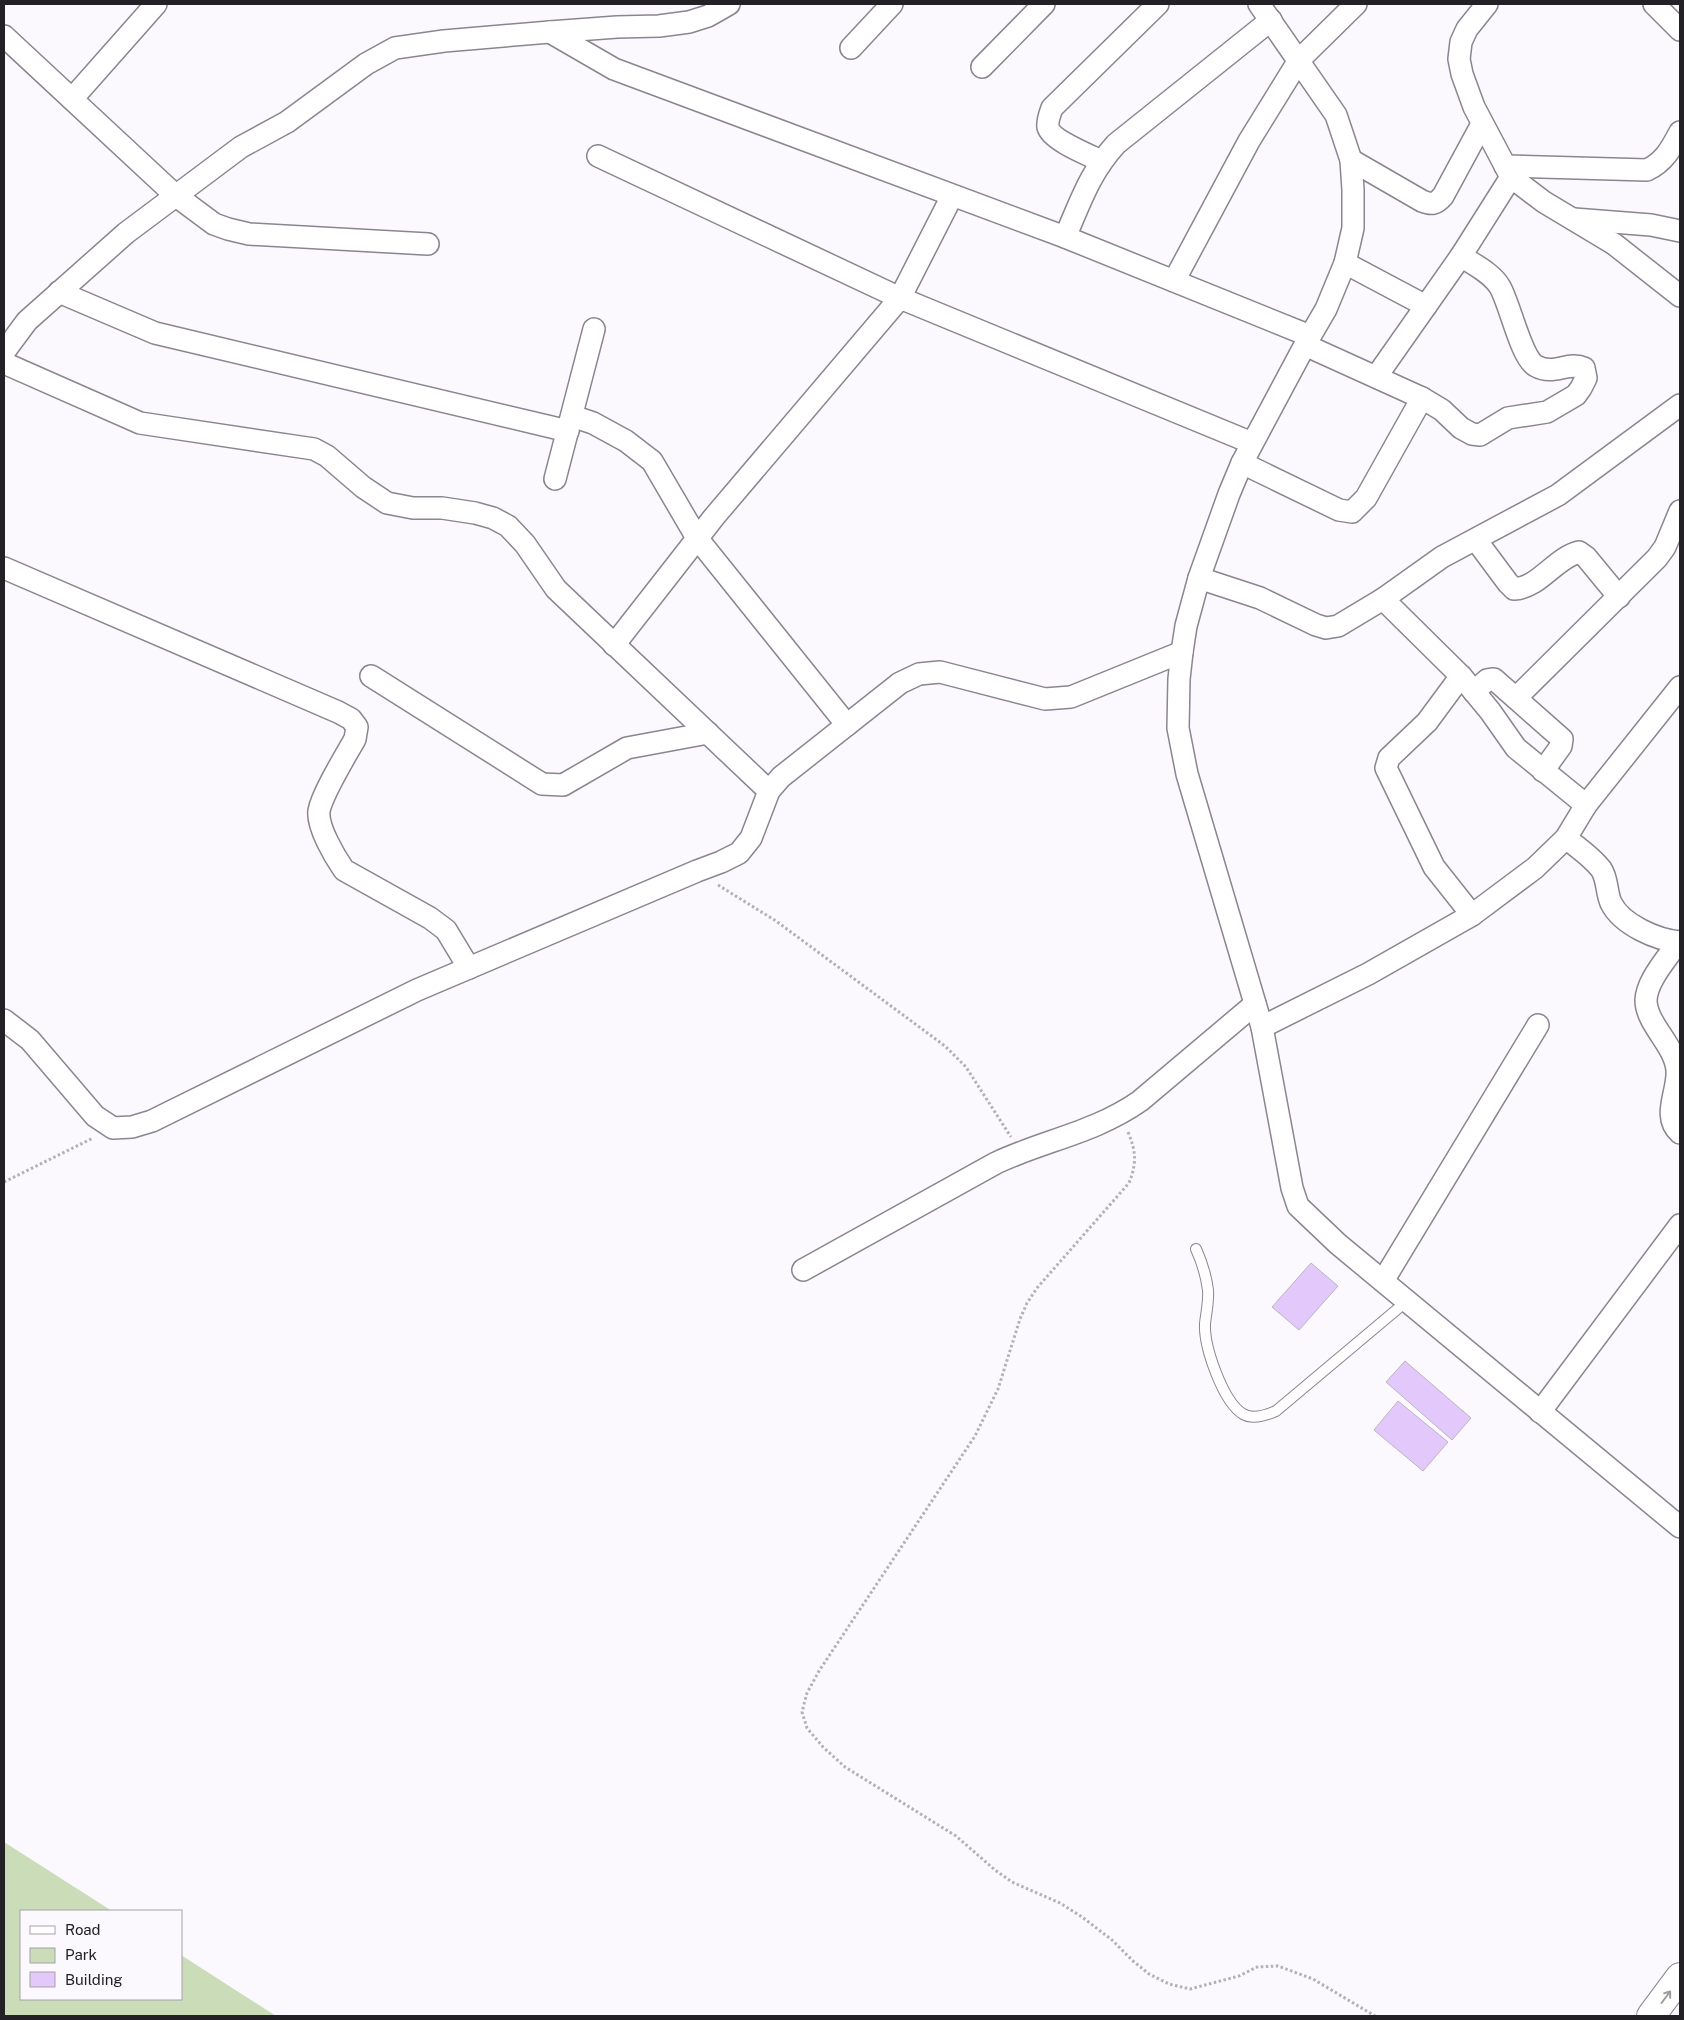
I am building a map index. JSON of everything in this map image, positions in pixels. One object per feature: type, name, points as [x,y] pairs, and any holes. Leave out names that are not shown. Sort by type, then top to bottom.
[{"type":"main road","points":[[1651,2016],[1680,1977]]},
{"type":"street","points":[[72,100],[156,4]]},
{"type":"street","points":[[4,352],[27,321],[126,233],[242,147],[287,122],[366,64],[395,48],[444,41],[550,32],[659,26],[689,22],[708,16],[729,4]]},
{"type":"street","points":[[851,48],[892,4]]},
{"type":"street","points":[[982,67],[1044,4]]},
{"type":"street","points":[[1102,161],[1054,136],[1048,129],[1048,120],[1052,108],[1158,4]]},
{"type":"street","points":[[1174,281],[1249,142],[1299,60],[1356,4]]},
{"type":"street","points":[[1487,4],[1467,29],[1461,42],[1459,59],[1468,91],[1482,124],[1508,171],[1525,189],[1620,248],[1680,296]]},
{"type":"street","points":[[1654,4],[1680,30]]},
{"type":"street","points":[[1065,238],[1091,177],[1102,161],[1136,126],[1265,12],[1336,115],[1351,160],[1353,228],[1345,263],[1326,309],[1307,340],[1242,463],[1198,578],[1186,626],[1182,652],[1179,680],[1178,728],[1187,774],[1262,1027],[1292,1188],[1298,1206],[1338,1244],[1680,1527]]},
{"type":"street","points":[[550,32],[614,69],[1065,238],[1174,281],[1307,340],[1376,377],[1422,398],[1442,410],[1461,428],[1472,434],[1480,435],[1508,418],[1547,412],[1576,395],[1582,388],[1586,378],[1584,368],[1577,365],[1555,371],[1545,370],[1531,363],[1525,354],[1508,303],[1499,286],[1494,279],[1461,256]]},
{"type":"street","points":[[6,45],[72,100],[175,195],[214,224],[228,230],[242,232],[428,244]]},
{"type":"street","points":[[1351,160],[1422,201],[1430,204],[1437,203],[1482,124]]},
{"type":"street","points":[[1508,171],[1647,170],[1657,165],[1668,154],[1680,132]]},
{"type":"street","points":[[598,156],[900,298],[1252,443]]},
{"type":"street","points":[[1376,377],[1461,256],[1508,171]]},
{"type":"street","points":[[614,645],[697,538],[900,298],[952,196]]},
{"type":"street","points":[[1572,219],[1651,225],[1680,231]]},
{"type":"street","points":[[1345,263],[1426,306]]},
{"type":"street","points":[[59,292],[155,333],[570,423],[593,423],[626,441],[652,461],[697,538],[848,725]]},
{"type":"street","points":[[555,479],[594,329]]},
{"type":"street","points":[[4,363],[140,423],[314,449],[327,456],[363,487],[387,503],[413,508],[442,508],[493,518],[517,534],[556,589],[769,791]]},
{"type":"street","points":[[1242,463],[1340,510],[1352,512],[1366,498],[1422,398]]},
{"type":"street","points":[[1198,578],[1260,598],[1316,626],[1326,628],[1338,626],[1383,599],[1427,567],[1558,496],[1680,405]]},
{"type":"street","points":[[1516,698],[1657,558],[1665,546],[1680,511]]},
{"type":"street","points":[[1476,540],[1514,589],[1523,589],[1565,558],[1579,552],[1586,557],[1618,597]]},
{"type":"street","points":[[4,568],[351,719],[357,727],[355,738],[323,800],[319,812],[321,825],[335,858],[344,870],[430,918],[446,930],[469,968]]},
{"type":"street","points":[[1383,599],[1468,684],[1516,748],[1586,805]]},
{"type":"street","points":[[4,1020],[30,1040],[95,1116],[113,1128],[132,1127],[152,1121],[417,990],[740,853],[751,838],[769,791],[781,777],[900,684],[919,674],[940,672],[1045,699],[1071,697],[1182,652]]},
{"type":"street","points":[[371,676],[542,784],[552,786],[563,785],[627,748],[708,733]]},
{"type":"street","points":[[1472,915],[1434,866],[1386,768],[1389,758],[1468,684],[1494,679],[1562,739],[1562,746],[1543,771]]},
{"type":"street","points":[[1262,1027],[1368,974],[1472,915],[1535,868],[1566,838],[1586,805],[1680,687]]},
{"type":"street","points":[[1566,838],[1602,871],[1611,902],[1618,913],[1629,923],[1642,930],[1679,942],[1648,988],[1646,1000],[1648,1012],[1674,1057],[1677,1071],[1671,1109],[1675,1129],[1680,1133]]},
{"type":"street","points":[[803,1270],[996,1163],[1121,1115],[1255,1004]]},
{"type":"street","points":[[1383,1281],[1538,1025]]},
{"type":"street","points":[[1540,1412],[1680,1225]]},
{"type":"lane","points":[[1196,1249],[1203,1265],[1208,1292],[1205,1324],[1210,1356],[1227,1396],[1235,1408],[1244,1415],[1256,1417],[1276,1410],[1407,1301]]},
{"type":"path","points":[[696,871],[776,921],[945,1046],[966,1067],[1021,1152]]},
{"type":"path","points":[[1121,1115],[1134,1146],[1136,1158],[1135,1170],[1129,1183],[1037,1288],[1028,1303],[998,1390],[975,1436],[819,1671],[807,1693],[802,1712],[807,1728],[823,1747],[845,1767],[956,1836],[995,1870],[1012,1882],[1068,1907],[1112,1940],[1133,1961],[1169,1984],[1190,1989],[1239,1976],[1257,1967],[1278,1966],[1313,1979],[1375,2016]]},
{"type":"path","points":[[4,1182],[113,1128]]},
{"type":"green space","points":[[4,1842],[110,1910],[20,1910],[20,2000],[182,2000],[182,1956],[276,2016],[4,2016]]},
{"type":"building","points":[[1311,1263],[1338,1286],[1299,1330],[1272,1307]]},
{"type":"building","points":[[1405,1361],[1471,1418],[1452,1440],[1386,1382]]},
{"type":"building","points":[[1398,1401],[1448,1442],[1423,1471],[1374,1430]]}]
